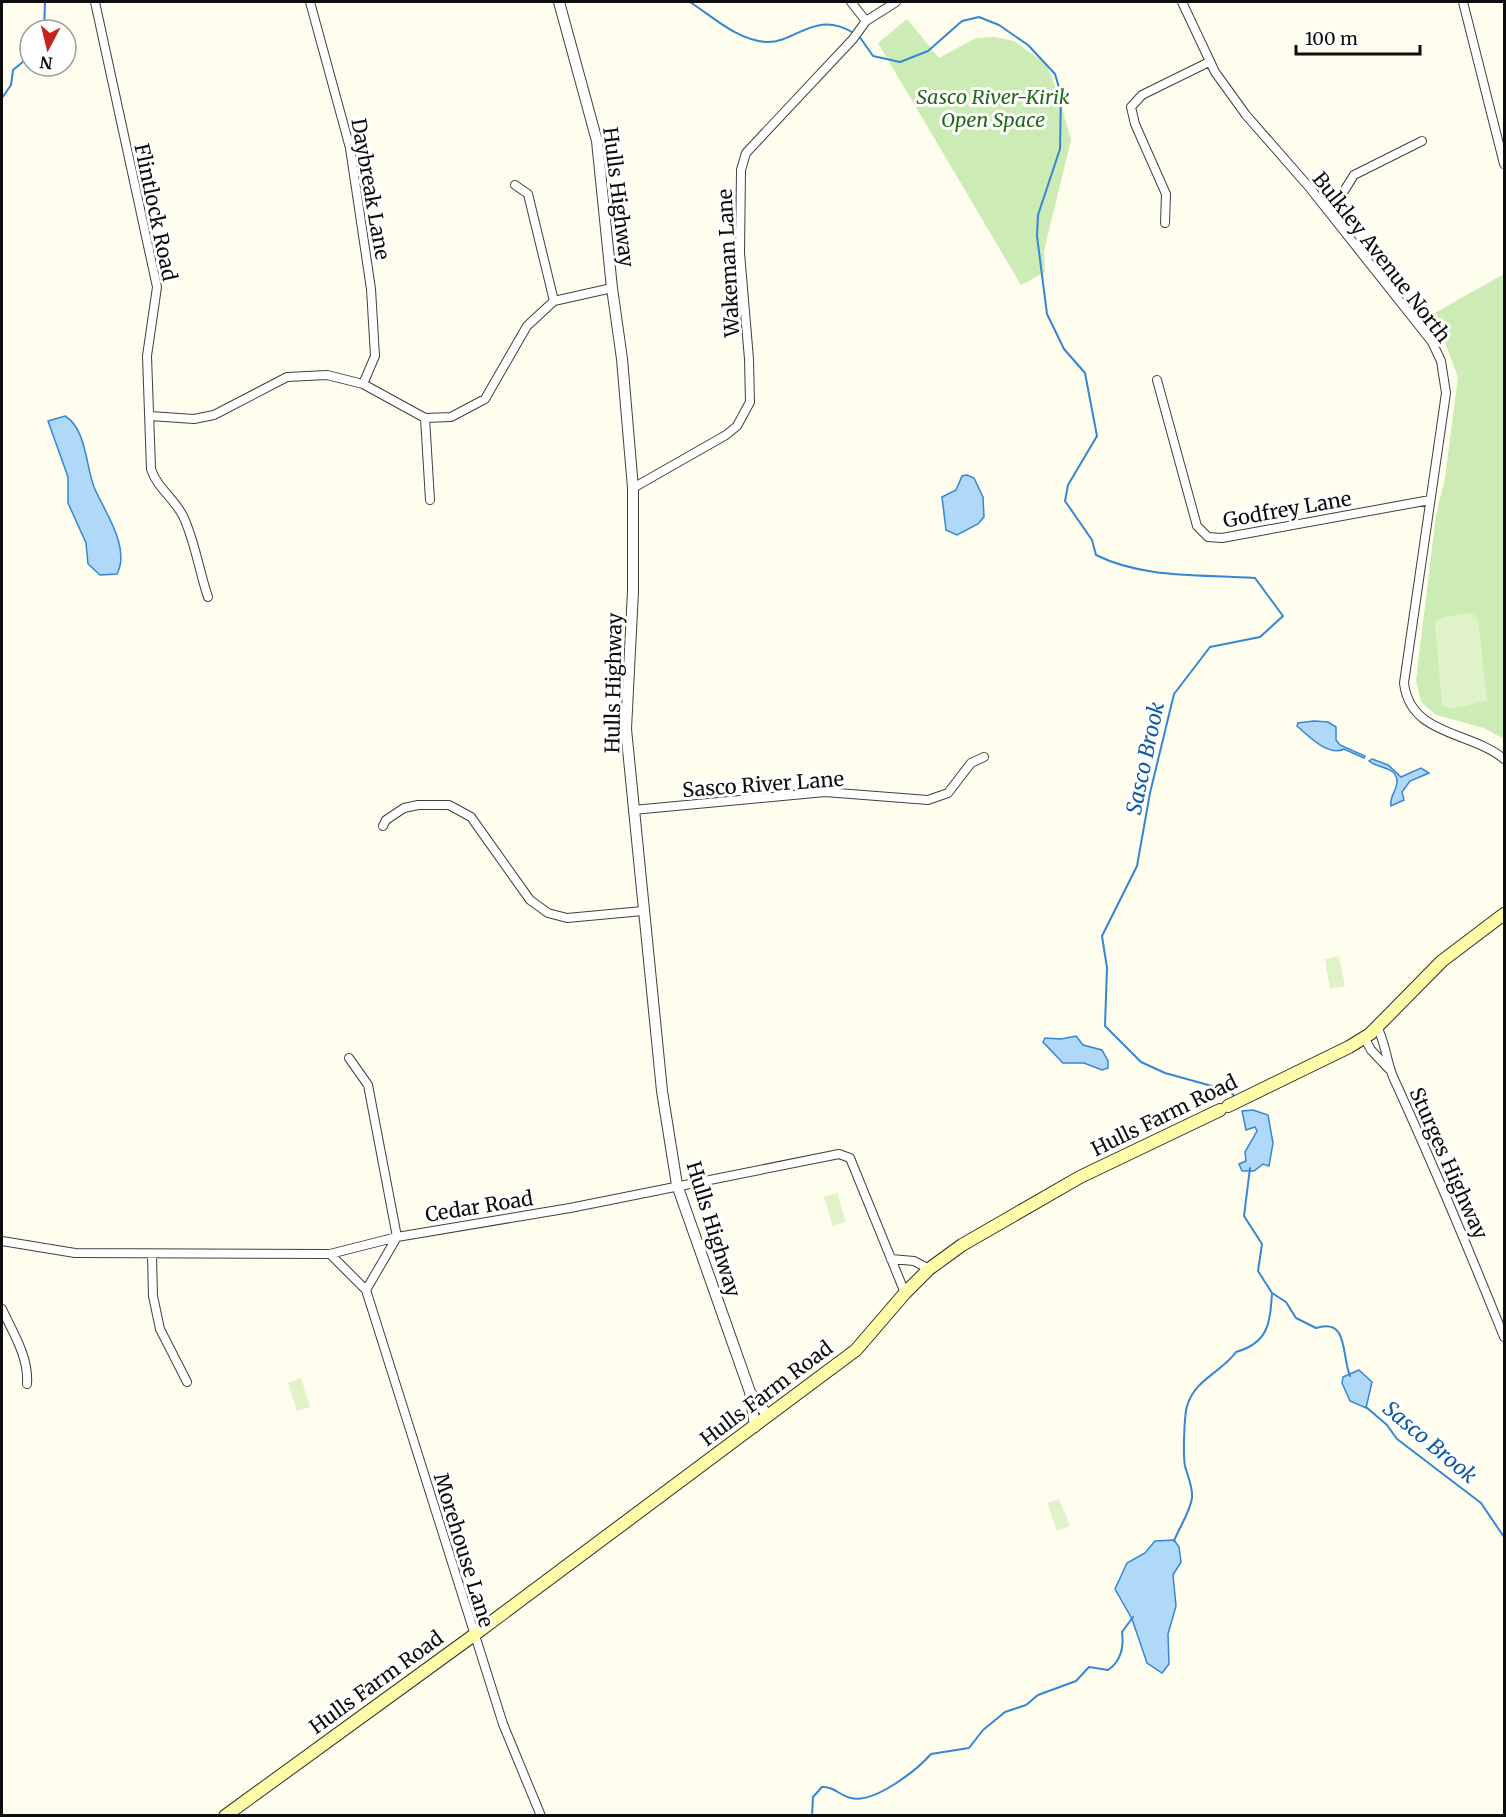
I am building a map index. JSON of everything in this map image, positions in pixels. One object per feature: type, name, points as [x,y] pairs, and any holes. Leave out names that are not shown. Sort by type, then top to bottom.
[{"type":"main road","name":"Hulls Farm Road","points":[[225,1815],[474,1635],[856,1350],[904,1293],[929,1269],[962,1245],[1080,1177],[1353,1045],[1377,1027],[1442,961],[1504,914]]},
{"type":"street","name":"Flintlock Road","points":[[95,2],[157,287],[147,356],[153,476],[155,482],[181,512],[208,597]]},
{"type":"street","name":"Daybreak Lane","points":[[310,2],[350,148],[371,289],[375,356],[363,384]]},
{"type":"street","name":"Hulls Highway","points":[[559,2],[597,141],[612,288],[622,359],[633,488],[633,591],[626,729],[662,1091],[677,1185],[750,1392],[755,1427]]},
{"type":"street","points":[[851,2],[866,21],[896,2]]},
{"type":"street","name":"Bulkley Avenue North","points":[[1182,2],[1209,63],[1246,115],[1327,210],[1432,342],[1441,361],[1446,393],[1404,683],[1405,694],[1408,704],[1423,721],[1480,743],[1504,759]]},
{"type":"street","points":[[1463,2],[1504,164]]},
{"type":"street","name":"Wakeman Lane","points":[[633,488],[726,435],[737,426],[750,402],[749,359],[740,253],[741,170],[746,153],[853,39],[866,21]]},
{"type":"street","points":[[1166,224],[1166,194],[1135,124],[1131,107],[1142,95],[1209,63]]},
{"type":"street","points":[[1327,210],[1339,199],[1354,176],[1422,141]]},
{"type":"street","points":[[515,185],[528,194],[554,301]]},
{"type":"street","points":[[150,416],[194,419],[214,415],[287,377],[327,375],[363,384],[425,418],[451,417],[485,399],[527,326],[554,301],[612,288]]},
{"type":"street","name":"Godfrey Lane","points":[[1157,380],[1197,526],[1208,537],[1221,538],[1430,500]]},
{"type":"street","points":[[425,418],[430,500]]},
{"type":"street","name":"Sasco River Lane","points":[[633,810],[825,792],[928,800],[948,793],[970,763],[984,757]]},
{"type":"street","points":[[383,826],[386,820],[404,808],[418,804],[448,806],[471,818],[530,900],[548,913],[567,918],[643,911]]},
{"type":"street","name":"Sturges Highway","points":[[1377,1027],[1390,1070],[1438,1174],[1504,1336]]},
{"type":"street","name":"Sturges Highway","points":[[1364,1037],[1371,1050],[1390,1070]]},
{"type":"street","points":[[349,1058],[368,1085],[397,1237],[366,1290]]},
{"type":"street","name":"Cedar Road","points":[[2,1241],[75,1253],[330,1254],[397,1237],[570,1208],[839,1154],[850,1158],[904,1293]]},
{"type":"street","name":"Morehouse Lane","points":[[330,1254],[366,1290],[503,1724],[541,1815]]},
{"type":"street","points":[[152,1255],[153,1296],[160,1329],[187,1382]]},
{"type":"street","points":[[891,1259],[914,1261],[929,1269]]},
{"type":"street","points":[[2,1309],[24,1355],[27,1384]]},
{"type":"street","name":"Hulls Highway","points":[[750,1392],[768,1416]]},
{"type":"green space","name":"Sasco River-Kirik Open Space","points":[[907,19],[939,58],[976,38],[995,37],[1014,41],[1046,64],[1057,90],[1071,140],[1044,251],[1045,272],[1021,285],[878,43]]},
{"type":"green space","points":[[1504,274],[1504,739],[1484,728],[1436,715],[1421,702],[1416,680],[1436,515],[1445,478],[1458,377],[1441,332],[1431,315]]},
{"type":"green space","points":[[1472,613],[1478,619],[1487,701],[1450,709],[1442,705],[1435,622],[1443,617]]},
{"type":"green space","points":[[1339,956],[1345,986],[1330,989],[1325,959]]},
{"type":"green space","points":[[837,1193],[846,1222],[833,1226],[824,1197]]},
{"type":"green space","points":[[301,1378],[310,1407],[297,1411],[288,1383]]},
{"type":"green space","points":[[1059,1499],[1070,1526],[1057,1531],[1047,1503]]},
{"type":"water","points":[[65,416],[72,422],[81,438],[94,487],[119,541],[121,552],[117,574],[100,575],[88,564],[86,543],[68,503],[68,477],[48,421]]},
{"type":"water","points":[[967,475],[974,478],[983,497],[984,517],[978,524],[957,535],[946,530],[942,497],[956,490],[962,476]]},
{"type":"water","points":[[1328,722],[1336,727],[1336,740],[1340,745],[1365,756],[1364,758],[1344,749],[1338,751],[1325,748],[1297,726],[1298,723]]},
{"type":"water","points":[[1372,759],[1388,765],[1401,777],[1421,768],[1429,773],[1410,781],[1402,792],[1404,800],[1391,806],[1397,783],[1396,778],[1391,771],[1369,761]]},
{"type":"water","points":[[1076,1036],[1083,1045],[1102,1050],[1108,1061],[1108,1068],[1102,1070],[1084,1063],[1063,1063],[1043,1042],[1045,1038],[1061,1039]]},
{"type":"water","points":[[1253,1110],[1268,1115],[1273,1143],[1269,1166],[1263,1164],[1254,1171],[1242,1171],[1239,1164],[1246,1161],[1245,1152],[1257,1131],[1255,1127],[1246,1130],[1242,1111]]},
{"type":"water","points":[[1359,1370],[1372,1382],[1366,1408],[1350,1401],[1342,1383],[1343,1377]]},
{"type":"water","points":[[1174,1540],[1179,1547],[1181,1562],[1173,1575],[1176,1606],[1168,1634],[1169,1664],[1162,1673],[1147,1663],[1132,1619],[1115,1589],[1127,1563],[1145,1553],[1155,1541]]},
{"type":"waterway","points":[[44,18],[45,2]]},
{"type":"waterway","name":"Sasco Brook","points":[[690,2],[726,27],[755,40],[777,41],[807,29],[828,24],[854,33]]},
{"type":"waterway","name":"Sasco Brook","points":[[859,36],[873,56],[900,62],[928,51],[962,21],[979,17],[999,25],[1028,45],[1055,74],[1061,94],[1060,149],[1038,215],[1037,236],[1047,314],[1064,349],[1085,373],[1097,436],[1068,485],[1065,501],[1092,540],[1096,555],[1114,563],[1153,572],[1255,578],[1283,616],[1260,637],[1210,647],[1174,694],[1150,793],[1137,866],[1102,936],[1107,968],[1105,1026],[1141,1062],[1165,1073],[1230,1091],[1235,1097]]},
{"type":"waterway","points":[[2,98],[11,85],[13,70],[18,66]]},
{"type":"waterway","name":"Sasco Brook","points":[[1250,1168],[1244,1216],[1262,1244],[1258,1271],[1272,1293],[1286,1302],[1296,1318],[1316,1328],[1327,1326],[1334,1328],[1339,1333],[1350,1376]]},
{"type":"waterway","points":[[1174,1541],[1192,1498],[1184,1461],[1187,1406],[1202,1382],[1224,1365],[1236,1352],[1247,1348],[1261,1338],[1268,1323],[1272,1293]]},
{"type":"waterway","name":"Sasco Brook","points":[[1366,1407],[1387,1425],[1397,1439],[1481,1503],[1504,1537]]},
{"type":"waterway","points":[[812,1816],[813,1797],[822,1787],[830,1788],[851,1798],[871,1796],[906,1777],[931,1754],[969,1748],[983,1730],[1005,1712],[1026,1705],[1038,1695],[1076,1681],[1089,1667],[1108,1670],[1119,1658],[1122,1648],[1122,1632],[1133,1617]]}]
